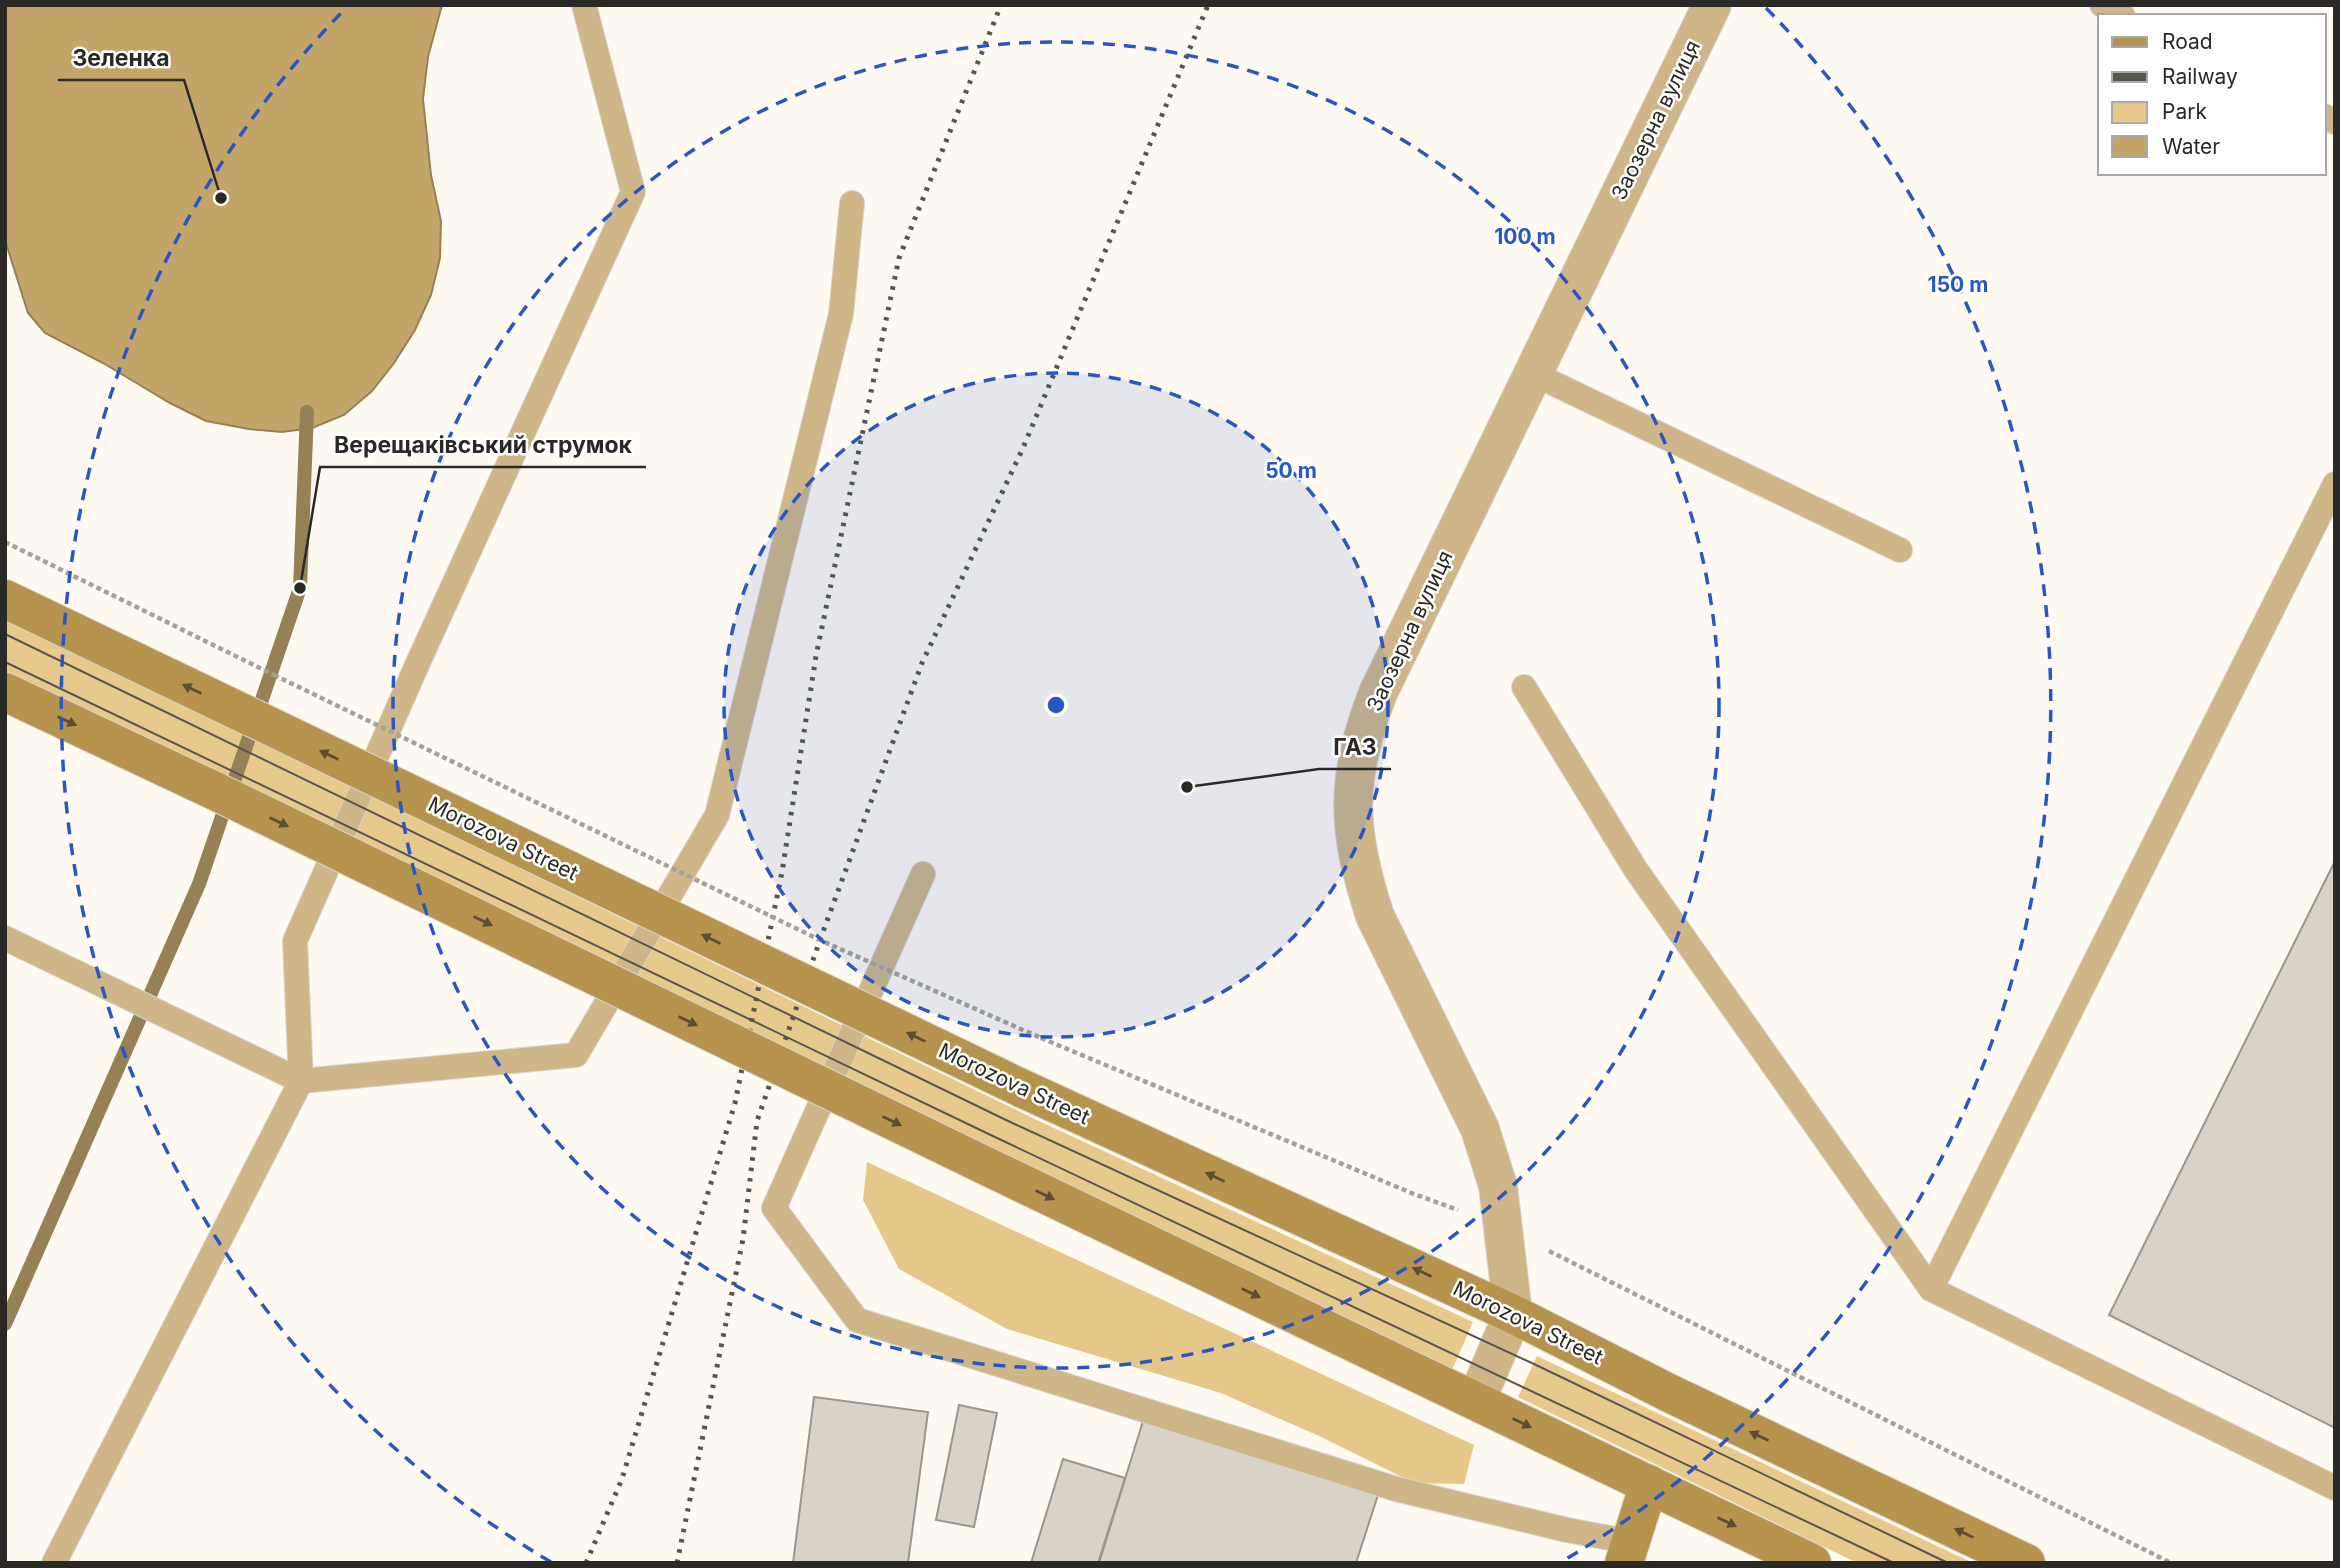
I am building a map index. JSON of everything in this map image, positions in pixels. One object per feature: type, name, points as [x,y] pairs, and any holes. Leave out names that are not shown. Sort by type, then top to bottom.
[{"type":"main road","name":"Morozova Street","points":[[5,599],[1021,1088],[1513,1314],[1684,1400],[2026,1563]]},
{"type":"main road","points":[[5,692],[1812,1563]]},
{"type":"main road","points":[[1628,1552],[1649,1484]]},
{"type":"street","name":"Заозерна вулиця","points":[[1513,1314],[1498,1186],[1480,1129],[1375,916],[1362,878],[1354,836],[1352,798],[1355,767],[1364,730],[1378,693],[1712,5]]},
{"type":"street","points":[[1476,1401],[1513,1314]]},
{"type":"lane","points":[[54,1563],[301,1081],[295,941],[634,192],[584,5]]},
{"type":"lane","points":[[2102,5],[2119,14]]},
{"type":"lane","points":[[5,938],[301,1081],[576,1055],[717,816],[841,314],[852,202]]},
{"type":"lane","points":[[1534,374],[1900,550]]},
{"type":"lane","points":[[1931,1289],[2335,484]]},
{"type":"lane","points":[[1524,687],[1636,870],[1931,1289],[2335,1488]]},
{"type":"lane","points":[[923,874],[774,1208],[857,1320],[1396,1489],[1567,1530],[1628,1552]]},
{"type":"path","points":[[5,542],[388,731],[882,969],[1402,1189],[1501,1226],[2171,1563]]},
{"type":"green space","points":[[5,618],[1039,1121],[1473,1322],[1452,1370],[5,680]]},
{"type":"green space","points":[[1537,1356],[1973,1563],[1857,1563],[1518,1397]]},
{"type":"shaded area","points":[[867,1162],[1474,1445],[1464,1484],[1414,1483],[1319,1436],[1221,1393],[1007,1329],[899,1269],[863,1200]]},
{"type":"water","points":[[5,5],[442,5],[428,57],[423,99],[431,175],[441,221],[440,258],[431,295],[415,330],[372,391],[344,415],[312,428],[282,432],[249,429],[206,421],[45,333],[28,313],[5,240]]},
{"type":"building","points":[[2335,861],[2335,1428],[2109,1315]]},
{"type":"building","points":[[814,1397],[928,1412],[908,1563],[793,1563]]},
{"type":"building","points":[[959,1405],[997,1413],[974,1527],[936,1520]]},
{"type":"building","points":[[1143,1421],[1378,1495],[1356,1563],[1099,1563]]},
{"type":"building","points":[[1063,1459],[1125,1478],[1098,1563],[1031,1563]]},
{"type":"waterway","points":[[5,1324],[199,884],[300,588],[307,412]]},
{"type":"tram line","points":[[5,634],[1006,1120],[1534,1364],[1948,1563]]},
{"type":"tram line","points":[[5,662],[997,1138],[1894,1563]]},
{"type":"railway","points":[[586,1563],[622,1479],[735,1103],[782,872],[816,656],[899,258],[1001,5]]},
{"type":"railway","points":[[677,1563],[743,1239],[757,1121],[922,663],[1023,448],[1208,5]]},
{"type":"place","name":"Зеленка","points":[[221,198]]},
{"type":"place","name":"Верещаківський струмок","points":[[300,588]]},
{"type":"place","name":"ГАЗ","points":[[1187,787]]}]
